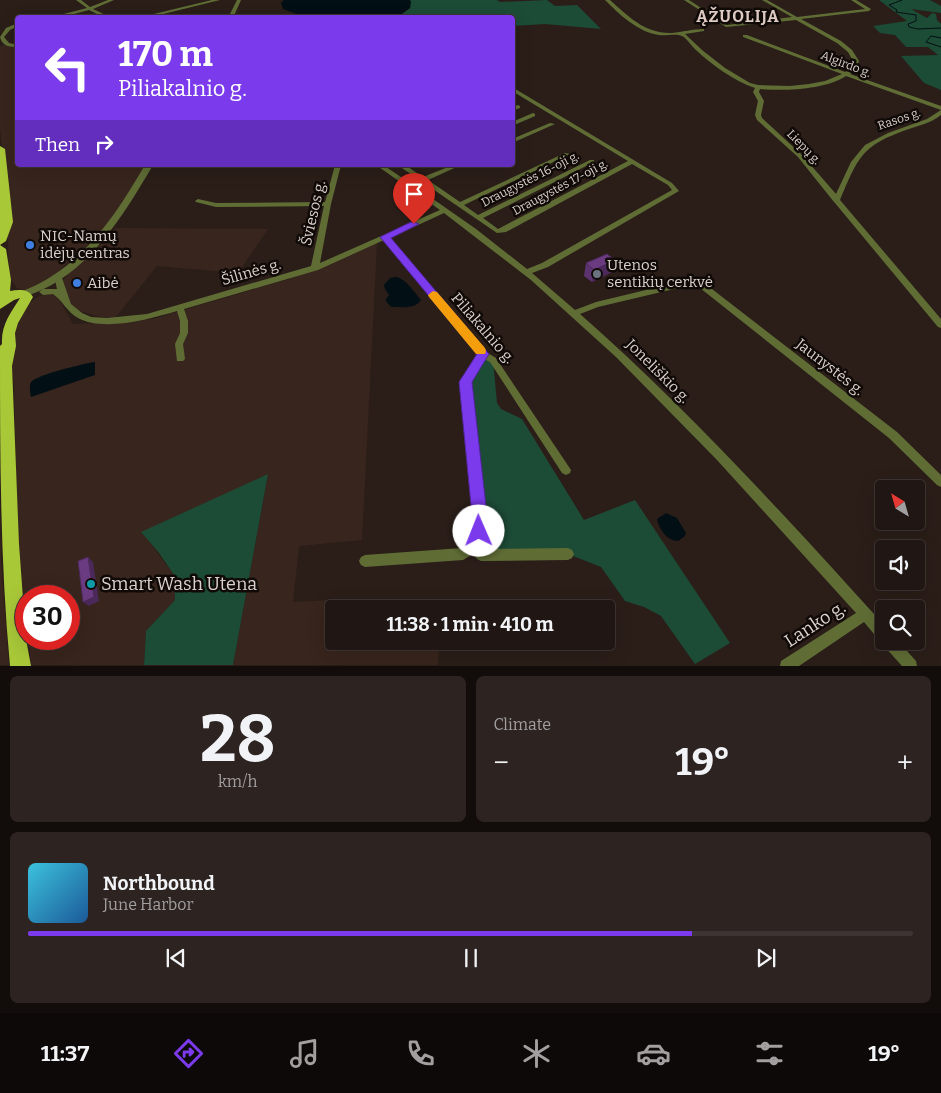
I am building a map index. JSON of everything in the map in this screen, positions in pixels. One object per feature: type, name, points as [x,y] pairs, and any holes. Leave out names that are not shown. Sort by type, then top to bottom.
[{"type":"highway","points":[[0,149],[7,222],[0,242]]},
{"type":"highway","points":[[0,249],[5,280],[0,316]]},
{"type":"highway","points":[[5,280],[23,297]]},
{"type":"highway","points":[[1,305],[12,295],[23,297]]},
{"type":"highway","points":[[20,666],[11,564],[7,393],[3,362],[9,346],[8,333],[23,297]]},
{"type":"street","points":[[78,0],[90,9],[103,15]]},
{"type":"street","points":[[63,15],[90,9],[112,0]]},
{"type":"street","points":[[152,15],[218,0]]},
{"type":"street","points":[[232,15],[239,0]]},
{"type":"street","points":[[607,0],[644,29],[653,33],[680,34],[702,30]]},
{"type":"street","points":[[686,0],[726,26],[869,10],[853,0]]},
{"type":"street","points":[[680,34],[687,37],[698,50],[746,84],[757,88],[823,84],[848,75],[855,68],[856,64],[850,50],[840,42],[764,0]]},
{"type":"street","points":[[15,25],[8,28],[2,37],[7,45],[15,46]]},
{"type":"street","name":"Algirdo g.","points":[[745,36],[941,108]]},
{"type":"street","name":"Liepų g.","points":[[757,88],[756,92],[761,101],[759,119],[800,156],[941,325]]},
{"type":"street","points":[[515,90],[670,184],[676,190],[544,265],[526,273]]},
{"type":"street","name":"Rasos g.","points":[[836,201],[856,158],[863,148],[878,137],[931,120],[941,112]]},
{"type":"street","points":[[515,123],[533,115]]},
{"type":"street","points":[[515,140],[552,124]]},
{"type":"street","points":[[459,205],[567,154]]},
{"type":"street","name":"Draugystės 16-oji g.","points":[[478,218],[592,160]]},
{"type":"street","name":"Draugystės 17-oji g.","points":[[478,218],[497,231],[503,230],[633,161]]},
{"type":"street","points":[[23,297],[42,287],[66,270],[107,231],[136,189],[148,167]]},
{"type":"street","name":"Šviesos g.","points":[[315,268],[337,167]]},
{"type":"street","name":"Joneliškio g.","points":[[382,167],[526,273],[618,354],[711,447],[875,625]]},
{"type":"street","points":[[403,167],[478,218]]},
{"type":"street","points":[[423,180],[453,167]]},
{"type":"street","points":[[198,201],[216,205],[328,204]]},
{"type":"street","name":"Šilinės g.","points":[[59,280],[67,305],[79,315],[90,320],[130,320],[148,317],[180,309],[220,294],[315,268],[444,212]]},
{"type":"street","name":"Piliakalnio g.","points":[[385,237],[483,354],[493,360],[566,470]]},
{"type":"street","points":[[43,292],[59,280],[66,270]]},
{"type":"street","points":[[573,314],[596,305],[696,281]]},
{"type":"street","name":"Jaunystės g.","points":[[696,281],[893,435],[941,482]]},
{"type":"street","points":[[23,297],[55,291],[64,298]]},
{"type":"street","points":[[180,309],[184,321],[184,332],[179,344],[180,359]]},
{"type":"street","points":[[483,354],[466,382],[480,515],[476,547],[481,555],[568,554]]},
{"type":"street","points":[[365,561],[463,554],[476,547]]},
{"type":"street","name":"Lanko g.","points":[[786,666],[865,614]]},
{"type":"street","points":[[897,650],[911,666]]},
{"type":"shaded area","points":[[284,0],[410,0],[411,2],[410,8],[400,15],[300,15],[283,9],[281,3]]},
{"type":"shaded area","points":[[15,43],[15,167],[146,167],[118,212],[86,248],[72,258],[51,279],[28,290],[18,289],[9,277],[8,236],[10,220],[0,129],[0,46]]},
{"type":"shaded area","points":[[115,228],[268,229],[238,273],[157,266],[115,318],[101,317],[80,311],[72,306],[62,281]]},
{"type":"shaded area","points":[[377,242],[362,540],[299,546],[293,602],[325,600],[325,650],[439,650],[438,665],[233,665],[268,475],[142,532],[174,575],[175,600],[146,631],[144,665],[31,665],[29,650],[80,650],[80,585],[22,585],[17,526],[14,384],[8,356],[12,330],[27,305],[39,296],[49,293],[56,294],[73,324],[131,322],[153,319],[289,279]]},
{"type":"shaded area","points":[[396,277],[410,286],[421,300],[419,303],[408,307],[391,307],[386,301],[389,295],[384,285],[390,278]]},
{"type":"shaded area","points":[[95,362],[95,375],[31,397],[30,385],[35,379],[61,370]]},
{"type":"shaded area","points":[[666,513],[677,518],[686,533],[678,541],[667,537],[660,527],[657,519]]},
{"type":"shaded area","points":[[0,520],[1,560],[9,665],[0,665]]},
{"type":"green space","points":[[410,0],[497,0],[500,2],[547,0],[555,6],[577,5],[601,29],[545,24],[515,26],[515,15],[401,15],[410,8]]},
{"type":"green space","points":[[879,0],[930,0],[941,6],[941,13],[911,9],[927,18],[932,13],[936,14],[937,20],[941,24],[941,90],[924,83],[901,56],[938,55],[928,47],[906,47],[895,35],[880,33],[873,26],[907,21]]},
{"type":"green space","points":[[483,354],[493,360],[497,403],[501,409],[522,419],[584,520],[635,500],[730,643],[695,664],[661,616],[644,607],[625,601],[601,567],[568,554],[481,555],[466,382]]},
{"type":"green space","points":[[268,474],[233,665],[144,665],[146,631],[175,600],[174,575],[141,532]]},
{"type":"building","points":[[607,254],[615,260],[594,270],[586,263]]},
{"type":"building","points":[[88,557],[94,597],[83,602],[78,561]]},
{"type":"waterway","points":[[902,0],[889,5],[897,10],[896,12],[916,15],[916,21],[908,24],[909,27],[918,29],[941,28]]},
{"type":"waterway","points":[[941,38],[931,36],[926,42],[941,47]]},
{"type":"slow traffic","points":[[433,295],[480,351]]},
{"type":"place","name":"NIC-Namų idėjų centras","points":[[30,245]]},
{"type":"place","name":"Utenos sentikių cerkvė","points":[[597,274]]},
{"type":"place","name":"Aibė","points":[[77,283]]},
{"type":"place","name":"Smart Wash Utena","points":[[91,584]]},
{"type":"district","name":"ĄŽUOLIJA","points":[[738,16]]},
{"type":"route","points":[[414,224],[385,237],[483,354],[466,382],[480,515],[479,531]]}]
